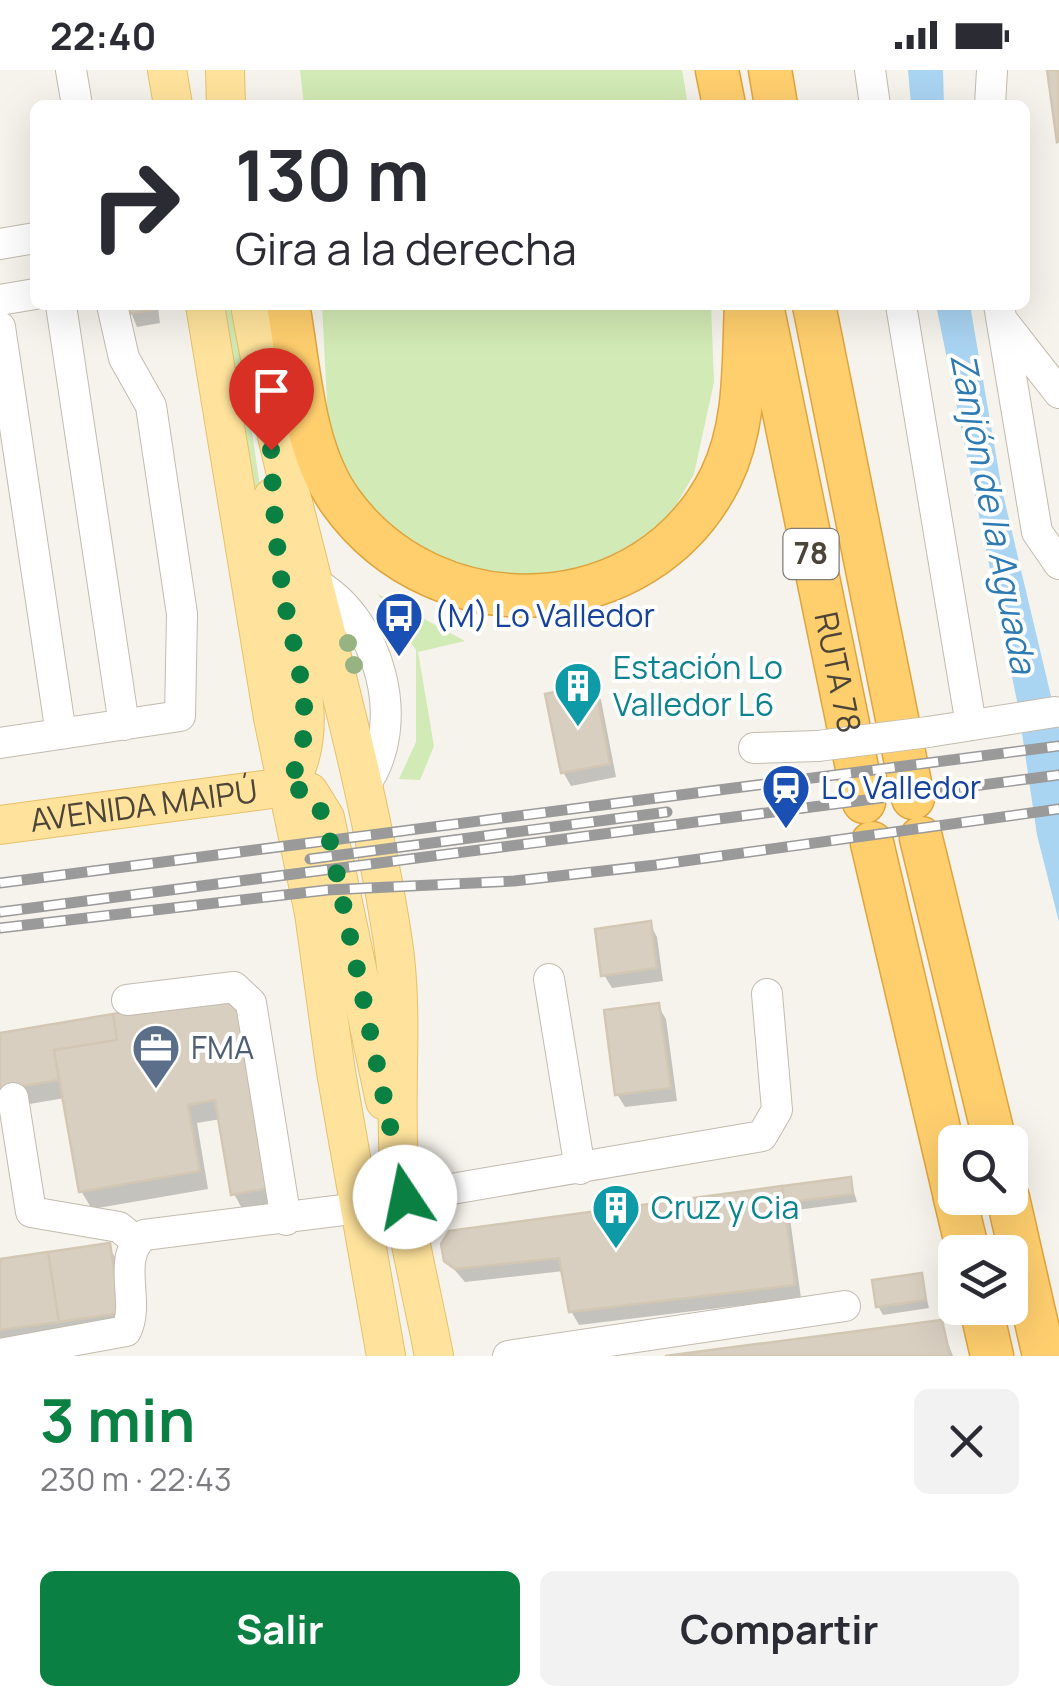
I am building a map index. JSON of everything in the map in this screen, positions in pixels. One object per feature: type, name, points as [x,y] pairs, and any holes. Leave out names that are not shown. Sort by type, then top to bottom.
[{"type":"highway","points":[[718,70],[723,100]]},
{"type":"highway","points":[[770,70],[775,100]]},
{"type":"highway","points":[[289,310],[320,463],[356,522],[394,554],[444,582],[490,596],[537,598],[578,592],[635,570],[672,544],[701,512],[726,464],[740,414],[746,310]]},
{"type":"highway","name":"RUTA 78","points":[[763,310],[868,823],[938,1125]]},
{"type":"highway","name":"RUTA 78","points":[[815,310],[917,818],[991,1125]]},
{"type":"highway","points":[[1012,1215],[1044,1356]]},
{"type":"highway","points":[[985,1325],[992,1356]]},
{"type":"main road","points":[[167,70],[172,100]]},
{"type":"main road","points":[[225,70],[226,100]]},
{"type":"main road","points":[[206,310],[286,787],[311,898],[386,1356]]},
{"type":"main road","points":[[251,310],[269,413],[364,786],[396,970],[402,1180]]},
{"type":"main road","points":[[269,413],[274,526],[306,711],[302,756],[286,787]]},
{"type":"main road","points":[[286,787],[309,792],[325,818],[402,1180],[434,1356]]},
{"type":"main road","name":"AVENIDA MAIPÚ","points":[[0,825],[286,787]]},
{"type":"lane","points":[[71,70],[76,100]]},
{"type":"lane","points":[[870,70],[873,100]]},
{"type":"lane","points":[[990,100],[992,70]]},
{"type":"lane","points":[[0,244],[30,239]]},
{"type":"lane","points":[[0,300],[30,295]]},
{"type":"lane","points":[[62,310],[124,725]]},
{"type":"lane","points":[[0,743],[180,716],[182,614],[151,406],[143,384],[124,358],[113,310]]},
{"type":"lane","points":[[902,310],[971,725]]},
{"type":"lane","points":[[999,311],[1059,393]]},
{"type":"lane","points":[[999,311],[1037,532],[1059,564]]},
{"type":"lane","points":[[0,327],[61,734]]},
{"type":"lane","points":[[754,748],[818,746],[1055,712]]},
{"type":"lane","points":[[549,979],[580,1168]]},
{"type":"lane","points":[[127,1000],[234,987],[244,992],[251,1003],[286,1220]]},
{"type":"lane","points":[[402,1180],[580,1168],[762,1136],[776,1110],[766,994]]},
{"type":"lane","points":[[13,1098],[31,1212],[119,1227],[137,1242]]},
{"type":"lane","points":[[0,1354],[126,1331],[131,1318],[130,1258],[144,1235],[359,1208]]},
{"type":"lane","points":[[508,1356],[845,1306]]},
{"type":"green space","points":[[300,70],[682,70],[687,100],[303,100]]},
{"type":"green space","points":[[215,310],[234,310],[298,741]]},
{"type":"green space","points":[[322,310],[711,310],[714,382],[694,474],[671,514],[613,559],[571,576],[482,580],[380,528],[348,481],[328,421]]},
{"type":"green space","points":[[378,594],[465,641],[418,652],[434,746],[420,780],[399,779],[416,742],[416,650]]},
{"type":"water","points":[[908,70],[943,70],[944,100],[911,100]]},
{"type":"water","name":"Zanjón de la Aguada","points":[[937,310],[971,310],[1002,490],[1059,730],[1059,922],[1037,835],[1018,706]]},
{"type":"building","points":[[1047,70],[1059,70],[1057,142]]},
{"type":"building","name":"Estación Lo Valledor L6","points":[[595,684],[610,764],[561,773],[545,694]]},
{"type":"building","points":[[651,921],[657,968],[601,976],[595,929]]},
{"type":"building","name":"FMA","points":[[235,993],[268,1188],[231,1195],[215,1100],[188,1105],[200,1171],[79,1192],[54,1050],[117,1040],[113,1014]]},
{"type":"building","points":[[659,1003],[671,1088],[615,1095],[604,1010]]},
{"type":"building","points":[[113,1014],[117,1040],[54,1050],[59,1080],[0,1090],[0,1033]]},
{"type":"building","points":[[851,1177],[853,1194],[784,1203],[782,1186]]},
{"type":"building","name":"Cruz y Cia","points":[[782,1186],[795,1285],[569,1312],[559,1258],[455,1269],[444,1261],[441,1244],[449,1231]]},
{"type":"building","points":[[110,1243],[120,1313],[59,1322],[48,1252]]},
{"type":"building","points":[[48,1252],[59,1322],[0,1330],[0,1259]]},
{"type":"building","points":[[922,1273],[926,1300],[876,1307],[872,1280]]},
{"type":"building","points":[[938,1321],[938,1325],[943,1325],[950,1356],[665,1356]]},
{"type":"railway","points":[[0,883],[1059,746]]},
{"type":"railway","points":[[0,912],[1059,775]]},
{"type":"railway","points":[[0,928],[327,890],[514,881],[1059,809]]},
{"type":"railway","points":[[310,859],[667,812]]},
{"type":"place","name":"(M) Lo Valledor","points":[[399,658]]},
{"type":"place","name":"Estación Lo Valledor L6","points":[[578,728]]},
{"type":"place","name":"Lo Valledor","points":[[786,830]]},
{"type":"place","name":"FMA","points":[[156,1090]]},
{"type":"place","name":"Cruz y Cia","points":[[616,1250]]},
{"type":"route","points":[[271,450],[274,526],[306,711],[302,756],[286,787],[309,792],[325,818],[405,1197]]}]
